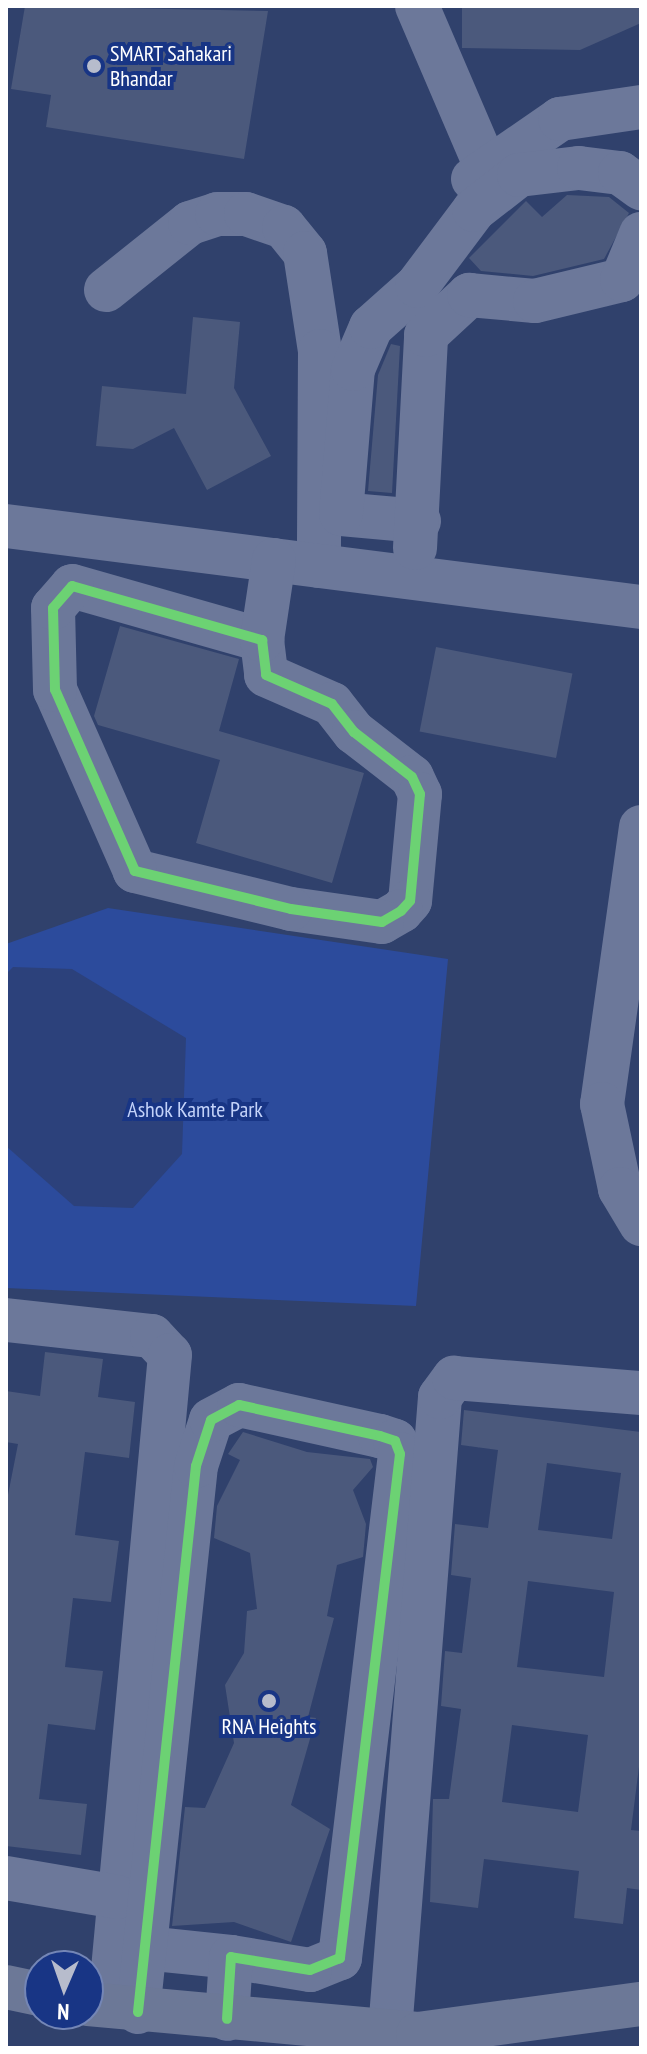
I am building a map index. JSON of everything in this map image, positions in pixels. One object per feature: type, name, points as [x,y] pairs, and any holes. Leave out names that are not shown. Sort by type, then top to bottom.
[{"type":"main road","points":[[112,2008],[418,2034],[641,2004]]},
{"type":"street","points":[[417,6],[485,165]]},
{"type":"street","points":[[320,351],[485,165],[560,119],[641,107]]},
{"type":"street","points":[[419,521],[341,514],[353,369],[371,327],[417,286],[474,210],[519,175],[579,168],[620,173],[641,188]]},
{"type":"street","points":[[106,290],[190,223],[246,214],[284,227],[305,253],[320,351],[319,566]]},
{"type":"street","points":[[411,578],[419,521],[426,335],[469,295],[535,301],[622,280],[641,234]]},
{"type":"street","points":[[6,526],[641,607]]},
{"type":"street","points":[[262,640],[72,586],[53,608],[55,690],[92,786],[135,871],[193,890],[382,922],[410,901],[420,794],[412,777],[354,732],[332,704],[266,675],[262,640],[274,560]]},
{"type":"street","points":[[641,827],[602,1104],[620,1189],[641,1224]]},
{"type":"street","points":[[6,1320],[152,1336],[170,1355],[117,1897],[112,2008]]},
{"type":"street","points":[[390,2031],[440,1397],[454,1378],[641,1393]]},
{"type":"street","points":[[112,2008],[145,1948],[196,1466],[211,1420],[239,1405],[395,1441],[400,1454],[340,1958],[310,1970],[231,1957],[145,1948]]},
{"type":"street","points":[[6,1878],[117,1897]]},
{"type":"street","points":[[227,2019],[231,1957]]},
{"type":"green space","name":"Ashok Kamte Park","points":[[108,908],[448,959],[416,1306],[6,1288],[6,944]]},
{"type":"shaded area","points":[[13,967],[72,969],[186,1038],[182,1154],[133,1208],[74,1206],[6,1146],[6,974]]},
{"type":"building","points":[[25,6],[268,11],[244,159],[46,127],[51,95],[11,89]]},
{"type":"building","points":[[462,6],[641,6],[641,23],[580,50],[462,48]]},
{"type":"building","points":[[567,195],[609,197],[629,213],[604,259],[533,276],[481,271],[469,258],[526,201],[542,217]]},
{"type":"building","points":[[193,317],[240,322],[234,388],[271,456],[207,490],[174,428],[133,449],[96,446],[102,386],[186,394]]},
{"type":"building","points":[[391,344],[400,346],[392,493],[368,491],[378,375]]},
{"type":"building","points":[[120,626],[239,659],[219,731],[364,773],[332,883],[196,843],[220,760],[98,725],[94,716]]},
{"type":"building","points":[[436,647],[572,674],[556,758],[420,731]]},
{"type":"building","points":[[45,1352],[103,1359],[98,1397],[135,1402],[129,1458],[85,1452],[75,1535],[119,1541],[111,1602],[73,1598],[65,1667],[103,1671],[95,1730],[48,1724],[39,1799],[87,1804],[81,1855],[6,1846],[6,1505],[18,1444],[6,1442],[6,1391],[40,1396]]},
{"type":"building","points":[[464,1410],[641,1432],[641,1751],[631,1830],[641,1831],[641,1890],[627,1888],[623,1924],[574,1918],[579,1871],[484,1859],[478,1908],[430,1902],[433,1799],[449,1799],[461,1709],[441,1706],[445,1651],[462,1653],[471,1578],[451,1575],[455,1524],[488,1528],[498,1450],[461,1445]],"holes":[[[547,1463],[621,1473],[612,1539],[538,1530]],[[528,1581],[614,1592],[604,1677],[517,1667]],[[512,1725],[588,1735],[578,1812],[502,1802]]]},
{"type":"building","name":"RNA Heights","points":[[243,1432],[307,1452],[370,1459],[373,1467],[353,1490],[366,1524],[363,1557],[337,1565],[327,1616],[334,1618],[308,1717],[316,1718],[291,1805],[330,1829],[291,1942],[234,1922],[172,1926],[185,1807],[205,1808],[234,1743],[225,1685],[244,1653],[247,1611],[257,1609],[250,1553],[214,1538],[217,1506],[240,1460],[228,1454]]},
{"type":"cycle path","points":[[72,586],[262,640],[266,675],[332,704],[354,732],[412,777],[420,794],[410,901],[401,911],[382,922],[291,909],[135,871],[55,690],[53,608],[72,586]]},
{"type":"cycle path","points":[[138,2012],[196,1466],[211,1420],[239,1405],[380,1436],[395,1441],[400,1454],[340,1958],[310,1970],[231,1957],[227,2019]]},
{"type":"place","name":"SMART Sahakari Bhandar","points":[[94,66]]},
{"type":"place","name":"RNA Heights","points":[[269,1701]]}]
